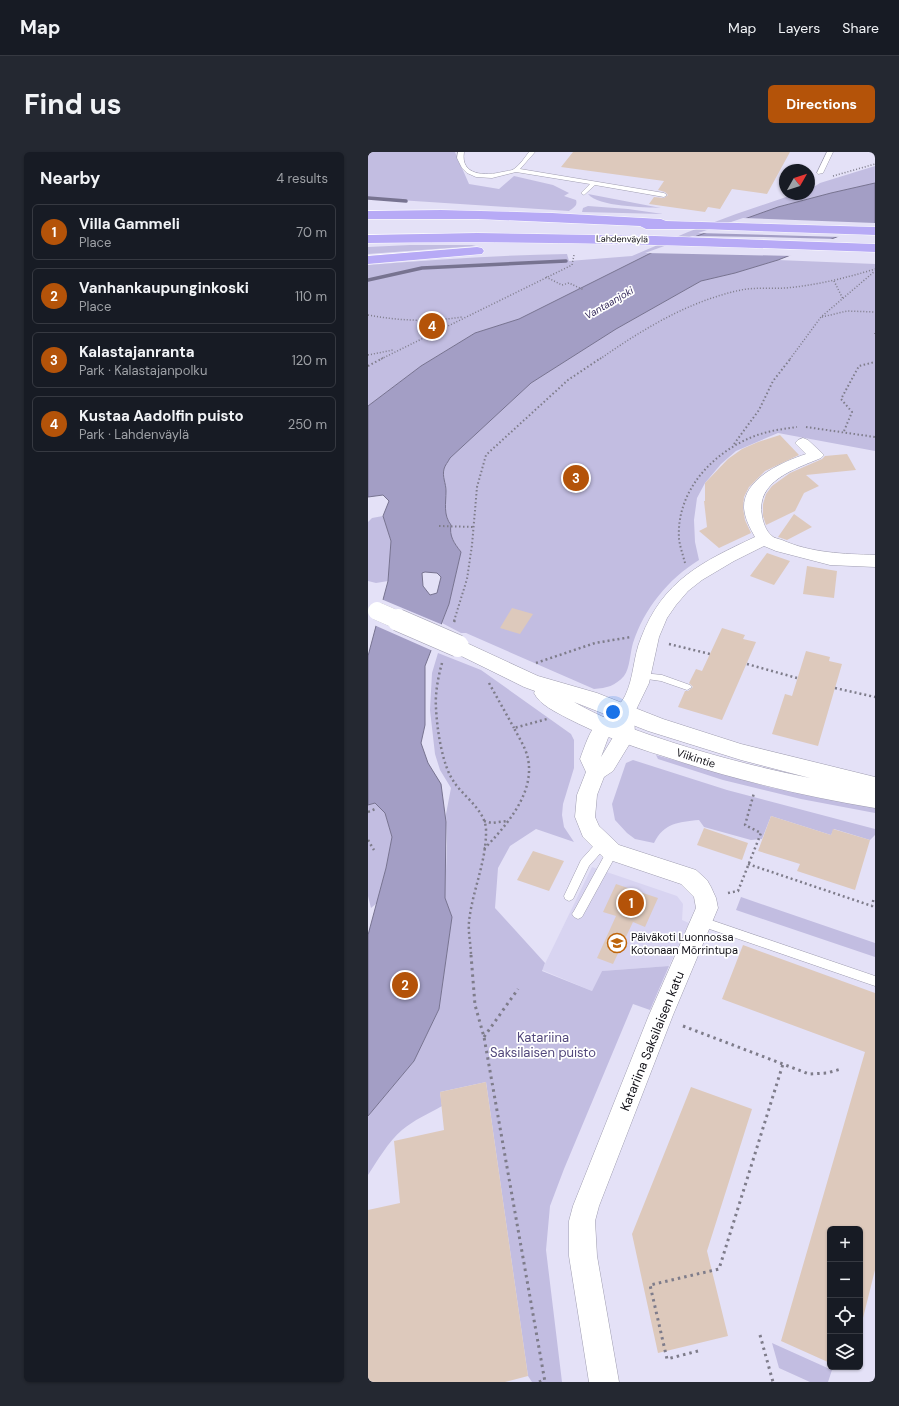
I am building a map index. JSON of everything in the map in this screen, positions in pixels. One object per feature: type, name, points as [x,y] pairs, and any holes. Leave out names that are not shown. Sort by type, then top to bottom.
[{"type":"highway","points":[[368,208],[478,215]]},
{"type":"highway","points":[[368,215],[478,215],[592,218],[700,226]]},
{"type":"highway","name":"Lahdenväylä","points":[[368,224],[700,226],[875,231]]},
{"type":"highway","name":"Lahdenväylä","points":[[368,238],[477,237],[655,240],[875,248]]},
{"type":"highway","points":[[368,260],[462,252],[525,249],[630,248],[724,243]]},
{"type":"main road","name":"Viikintie","points":[[372,609],[458,646],[531,674],[624,713],[741,752],[875,786]]},
{"type":"main road","name":"Viikintie","points":[[531,674],[551,698],[579,714],[615,731],[736,771],[875,799]]},
{"type":"street","points":[[803,443],[816,455],[780,470],[759,487],[752,506],[752,516],[757,528],[764,539],[782,547],[830,559],[875,561]]},
{"type":"street","points":[[615,731],[643,676],[649,639],[664,608],[693,576],[764,539]]},
{"type":"street","name":"Katariina Saksilaisen katu","points":[[604,1382],[583,1256],[582,1221],[586,1206],[661,1015],[708,908],[706,897],[698,885],[688,877],[622,856],[607,848],[590,831],[585,818],[586,795],[596,772],[606,765],[615,731]]},
{"type":"lane","points":[[461,152],[460,158],[465,168],[470,173],[478,176],[495,176],[516,170],[664,196]]},
{"type":"lane","points":[[516,170],[532,152]]},
{"type":"lane","points":[[820,173],[830,152]]},
{"type":"lane","points":[[584,193],[594,183]]},
{"type":"lane","points":[[643,676],[662,678],[687,687]]},
{"type":"lane","points":[[569,896],[585,863],[607,848]]},
{"type":"lane","points":[[578,914],[607,848]]},
{"type":"lane","points":[[702,922],[875,981]]},
{"type":"path","points":[[827,178],[875,164]]},
{"type":"path","points":[[368,366],[396,350],[572,265],[574,255]]},
{"type":"path","points":[[452,626],[467,579],[474,527],[477,487],[486,455],[568,380],[636,334],[668,317],[707,300],[742,290],[786,288],[834,281],[875,270]]},
{"type":"path","points":[[693,576],[685,563],[679,540],[680,520],[687,497],[698,475],[714,459],[734,444],[759,410],[773,381],[821,317],[875,270]]},
{"type":"path","points":[[546,277],[562,285],[570,283],[584,290]]},
{"type":"path","points":[[834,281],[843,299]]},
{"type":"path","points":[[821,317],[847,311],[875,312]]},
{"type":"path","points":[[368,315],[415,322],[442,321],[464,317]]},
{"type":"path","points":[[368,355],[396,350]]},
{"type":"path","points":[[875,362],[859,366],[841,399],[852,412],[844,431],[875,437]]},
{"type":"path","points":[[439,526],[474,527]]},
{"type":"path","points":[[531,674],[580,646],[617,638],[635,636],[710,654]]},
{"type":"path","points":[[442,661],[438,676],[436,708],[446,768],[454,783],[472,801],[486,828],[484,849],[469,923],[475,1005],[484,1037],[544,1381],[539,1382]]},
{"type":"path","points":[[746,664],[797,678]]},
{"type":"path","points":[[484,849],[507,821],[524,795],[529,776],[528,758],[514,728],[486,676]]},
{"type":"path","points":[[835,688],[875,697]]},
{"type":"path","points":[[514,728],[553,718]]},
{"type":"path","points":[[728,893],[738,891],[761,833],[745,825],[754,793]]},
{"type":"path","points":[[368,812],[375,809]]},
{"type":"path","points":[[484,822],[492,823],[507,821]]},
{"type":"path","points":[[368,840],[374,850]]},
{"type":"path","points":[[748,864],[872,906],[875,896]]},
{"type":"path","points":[[484,1037],[518,989]]},
{"type":"path","points":[[683,1026],[809,1074],[827,1073],[841,1069]]},
{"type":"path","points":[[698,1351],[667,1359],[650,1285],[720,1269],[783,1064]]},
{"type":"path","points":[[760,1336],[773,1382]]},
{"type":"shaded area","name":"Päiväkoti Luonnossa Kotonaan Mörrintupa","points":[[592,867],[677,896],[683,904],[682,920],[689,923],[669,966],[602,971],[592,991],[542,970]]},
{"type":"green space","points":[[368,152],[455,152],[469,184],[499,189],[514,176],[553,185],[569,193],[564,196],[576,200],[576,204],[575,207],[569,211],[368,198]]},
{"type":"green space","points":[[875,166],[875,183],[815,197],[815,186],[820,183]]},
{"type":"green space","points":[[588,194],[661,208],[611,204],[601,202]]},
{"type":"green space","points":[[779,199],[804,200],[778,207],[655,251],[519,319],[475,333],[421,366],[368,406],[368,265],[468,258],[567,254],[569,261],[632,256],[688,232]]},
{"type":"green space","points":[[588,206],[628,209],[663,214],[582,212],[583,208]]},
{"type":"green space","points":[[410,245],[476,246],[368,254],[368,247]]},
{"type":"green space","points":[[778,260],[875,264],[875,451],[778,433],[736,451],[721,464],[705,483],[697,498],[694,520],[695,542],[699,560],[677,576],[658,596],[638,630],[633,643],[626,673],[621,679],[610,686],[594,689],[466,633],[461,633],[442,623],[449,604],[461,552],[453,539],[451,525],[448,521],[446,513],[446,488],[444,472],[445,466],[450,458],[531,383],[616,329],[701,281],[735,273]]},
{"type":"green space","points":[[383,516],[391,541],[388,581],[376,583],[368,581],[368,522],[372,518]]},
{"type":"green space","name":"Katariina Saksilaisen puisto","points":[[438,653],[481,670],[571,734],[574,740],[574,768],[563,804],[562,815],[564,827],[574,842],[536,829],[510,846],[498,868],[495,908],[545,963],[542,971],[592,991],[602,971],[669,966],[650,1010],[633,1004],[550,1206],[546,1250],[562,1382],[532,1382],[528,1376],[486,1082],[440,1092],[442,1106],[416,1120],[402,1130],[379,1157],[368,1175],[368,1116],[414,1061],[439,1009],[452,917],[445,898],[447,845],[446,814],[451,788],[440,770],[435,754],[430,710],[432,673]]},
{"type":"green space","points":[[656,755],[772,788],[875,806],[875,813],[801,799],[723,780],[658,759]]},
{"type":"green space","points":[[633,760],[727,790],[875,829],[875,835],[870,840],[834,829],[831,835],[771,816],[762,839],[751,840],[704,827],[699,820],[678,823],[667,827],[662,831],[654,843],[635,839],[615,820],[612,804],[626,763]]},
{"type":"green space","points":[[375,803],[385,813],[392,837],[377,903],[371,908],[368,896],[368,805]]},
{"type":"green space","points":[[741,897],[875,943],[875,957],[736,910]]},
{"type":"green space","points":[[772,1343],[827,1368],[827,1370],[832,1370],[828,1382],[810,1382],[779,1368]]},
{"type":"water","name":"Vantaanjoki","points":[[875,183],[875,224],[862,227],[778,260],[735,273],[701,281],[616,329],[531,383],[450,458],[445,466],[443,475],[446,488],[446,513],[448,521],[451,525],[453,539],[461,552],[449,604],[425,666],[425,725],[421,743],[428,763],[441,784],[446,822],[445,898],[452,917],[439,1009],[414,1061],[368,1116],[368,935],[386,868],[392,837],[385,813],[375,803],[368,805],[368,656],[388,581],[391,541],[383,516],[389,501],[383,495],[368,497],[368,406],[421,366],[475,333],[519,319],[655,251],[778,207],[804,200],[815,200],[815,197]],"holes":[[[422,573],[437,573],[441,577],[437,593],[430,595],[423,586]]]},
{"type":"pier","points":[[743,218],[875,223],[875,226],[841,237],[698,233]]},
{"type":"pier","points":[[692,236],[836,239],[793,256],[645,253]]},
{"type":"pier","points":[[381,599],[443,625],[433,651],[374,625]]},
{"type":"building","points":[[573,152],[790,152],[783,164],[779,164],[779,172],[767,194],[732,189],[720,209],[708,207],[705,212],[649,204],[654,197],[664,198],[668,195],[665,192],[658,190],[664,181],[561,167]]},
{"type":"building","points":[[780,435],[799,455],[765,471],[749,487],[744,497],[743,508],[745,520],[751,533],[719,548],[699,531],[707,527],[704,501],[705,483],[728,459],[742,449]]},
{"type":"building","points":[[847,454],[856,470],[806,475],[819,486],[804,493],[795,511],[766,525],[763,516],[763,504],[766,494],[772,486],[790,473],[822,459],[825,456]]},
{"type":"building","points":[[794,514],[812,527],[787,540],[778,537]]},
{"type":"building","points":[[767,553],[790,561],[774,585],[750,576]]},
{"type":"building","points":[[807,566],[837,571],[834,598],[803,594]]},
{"type":"building","points":[[512,608],[533,614],[520,634],[500,628]]},
{"type":"building","points":[[722,628],[745,635],[743,639],[756,642],[722,720],[678,707],[685,691],[688,691],[693,687],[689,683],[696,669],[702,671]]},
{"type":"building","points":[[806,651],[830,657],[829,661],[842,664],[818,746],[772,734],[785,694],[792,696]]},
{"type":"building","points":[[771,816],[831,835],[833,829],[870,840],[855,890],[797,871],[800,864],[758,851]]},
{"type":"building","points":[[704,828],[748,843],[742,860],[697,845]]},
{"type":"building","points":[[533,851],[564,861],[549,891],[517,880]]},
{"type":"building","points":[[616,884],[658,898],[645,927],[633,922],[613,964],[597,958],[616,916],[603,912]]},
{"type":"building","points":[[743,945],[875,993],[875,1270],[863,1318],[863,1226],[827,1226],[827,1362],[781,1341],[865,1052],[722,999]]},
{"type":"building","points":[[486,1082],[528,1376],[505,1382],[368,1382],[368,1210],[400,1203],[394,1141],[444,1130],[440,1092]]},
{"type":"building","points":[[691,1087],[752,1109],[707,1251],[728,1336],[658,1353],[632,1234]]},
{"type":"waterway","points":[[368,198],[406,201]]},
{"type":"waterway","points":[[368,280],[422,268],[566,261]]},
{"type":"place","name":"Kustaa Aadolfin puisto","points":[[432,326]]},
{"type":"place","name":"Kalastajanranta","points":[[576,478]]},
{"type":"place","name":"Villa Gammeli","points":[[631,903]]},
{"type":"place","name":"Päiväkoti Luonnossa Kotonaan Mörrintupa","points":[[617,943]]},
{"type":"place","name":"Vanhankaupunginkoski","points":[[405,985]]}]
